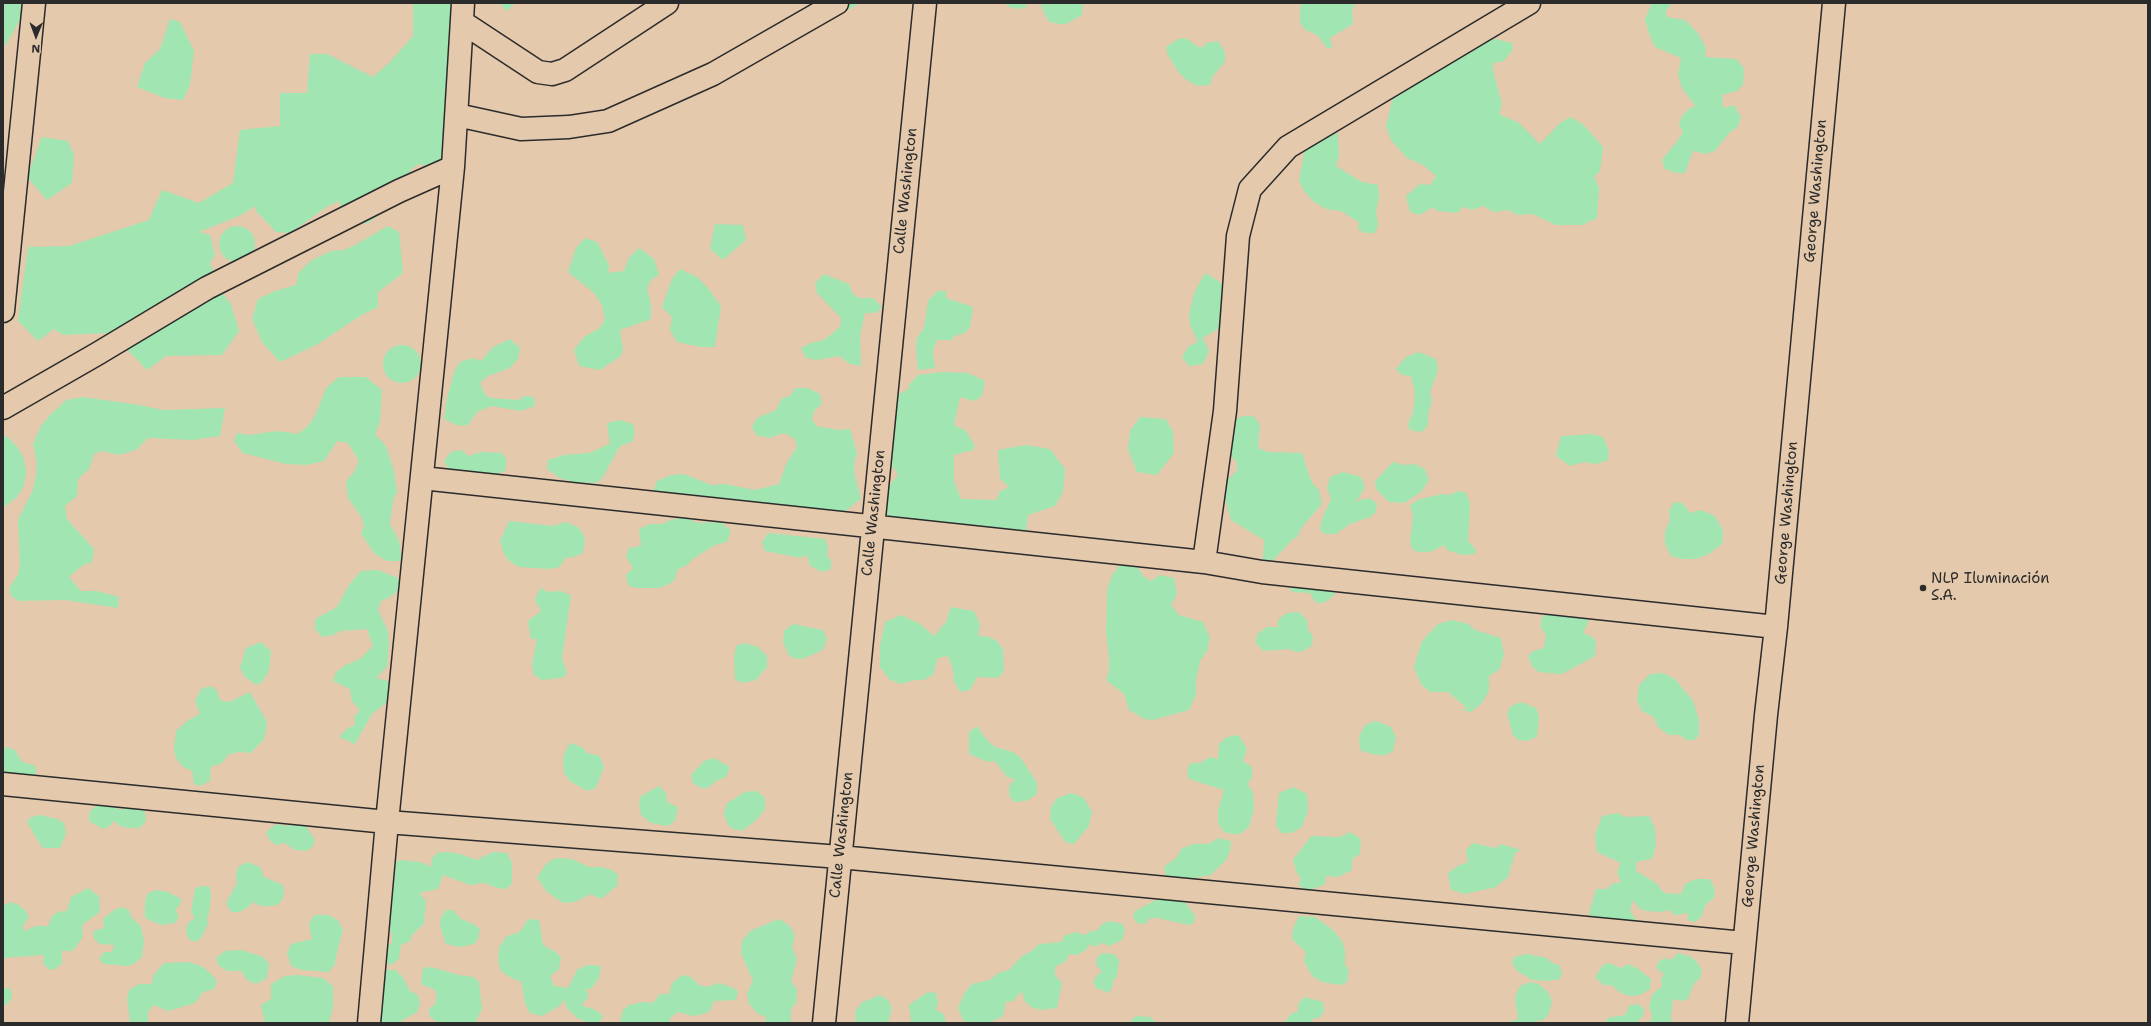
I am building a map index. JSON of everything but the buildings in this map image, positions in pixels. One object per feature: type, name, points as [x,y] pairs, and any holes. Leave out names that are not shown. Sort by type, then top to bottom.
[{"type":"street","points":[[3,310],[34,3]]},
{"type":"street","points":[[463,13],[538,72],[552,74],[565,70],[667,3]]},
{"type":"street","points":[[457,115],[521,129],[569,127],[608,121],[713,74],[837,3]]},
{"type":"street","name":"Calle Washington","points":[[824,1023],[925,3]]},
{"type":"street","points":[[1204,562],[1225,412],[1238,236],[1250,189],[1288,148],[1529,3]]},
{"type":"street","name":"George Washington","points":[[1737,1023],[1766,715],[1776,626],[1834,3]]},
{"type":"street","points":[[369,1023],[387,822],[453,168],[463,13]]},
{"type":"street","points":[[3,408],[207,288],[399,191],[453,168]]},
{"type":"street","points":[[422,478],[1204,562],[1262,572],[1776,626]]},
{"type":"street","points":[[3,784],[387,822],[840,857],[1744,943]]},
{"type":"green space","points":[[3,3],[23,3],[20,20],[5,46],[3,45]]},
{"type":"green space","points":[[413,3],[451,3],[451,52],[447,67],[458,60],[457,163],[431,167],[419,164],[410,170],[413,180],[380,205],[379,215],[368,223],[356,224],[341,209],[340,201],[328,206],[290,233],[276,232],[256,211],[256,206],[239,216],[199,232],[210,235],[215,255],[210,263],[223,294],[231,304],[239,331],[222,355],[166,356],[147,370],[111,333],[63,335],[54,329],[38,341],[18,321],[28,247],[69,246],[149,220],[162,190],[199,203],[233,183],[240,130],[280,126],[280,93],[307,93],[310,54],[327,54],[373,77],[389,63],[413,36]]},
{"type":"green space","points":[[499,3],[515,3],[507,11]]},
{"type":"green space","points":[[816,3],[860,3],[834,18],[826,20]]},
{"type":"green space","points":[[1005,3],[1026,3],[1027,7],[1018,9],[1009,7]]},
{"type":"green space","points":[[1040,3],[1083,3],[1082,15],[1066,24],[1057,24],[1048,21]]},
{"type":"green space","points":[[1303,3],[1355,3],[1352,10],[1353,24],[1330,38],[1332,47],[1328,49],[1317,35],[1304,29],[1300,22],[1300,6]]},
{"type":"green space","points":[[1652,3],[1672,3],[1666,11],[1667,17],[1685,20],[1698,33],[1706,48],[1705,57],[1736,59],[1744,68],[1743,85],[1737,91],[1722,95],[1723,108],[1734,105],[1741,117],[1738,127],[1729,133],[1715,151],[1705,154],[1693,151],[1685,173],[1676,173],[1665,169],[1662,160],[1683,132],[1679,124],[1682,116],[1691,107],[1696,107],[1682,88],[1678,75],[1681,58],[1655,47],[1649,34],[1645,19]]},
{"type":"green space","points":[[170,19],[180,22],[194,51],[190,85],[183,100],[165,98],[137,87],[145,63],[160,49]]},
{"type":"green space","points":[[1186,38],[1198,47],[1204,47],[1206,43],[1218,41],[1225,52],[1225,62],[1212,77],[1210,85],[1198,86],[1188,81],[1179,73],[1167,53],[1166,47],[1178,39]]},
{"type":"green space","points":[[1491,38],[1512,43],[1513,49],[1504,61],[1493,63],[1493,70],[1502,104],[1499,114],[1519,123],[1540,144],[1560,123],[1571,117],[1584,125],[1603,147],[1600,171],[1594,177],[1599,188],[1597,218],[1582,225],[1556,225],[1532,214],[1518,215],[1508,210],[1494,212],[1483,206],[1472,210],[1463,207],[1457,213],[1437,211],[1433,207],[1420,215],[1410,212],[1406,196],[1420,184],[1431,185],[1436,176],[1423,165],[1407,158],[1391,140],[1386,126],[1393,97],[1408,79]]},
{"type":"green space","points":[[1338,133],[1339,156],[1336,166],[1362,182],[1378,185],[1379,198],[1376,211],[1378,225],[1375,233],[1364,233],[1358,229],[1359,222],[1341,211],[1326,209],[1314,202],[1304,191],[1299,181],[1304,152],[1326,135]]},
{"type":"green space","points":[[42,137],[68,141],[74,155],[72,183],[47,200],[27,177]]},
{"type":"green space","points":[[715,224],[743,225],[746,240],[723,260],[710,249]]},
{"type":"green space","points":[[241,226],[250,231],[254,237],[254,251],[250,257],[241,262],[233,262],[224,257],[220,251],[219,240],[224,231],[230,227]]},
{"type":"green space","points":[[388,226],[399,232],[403,273],[378,292],[378,307],[360,316],[318,344],[280,362],[262,342],[252,319],[258,299],[275,291],[296,285],[299,272],[312,260],[331,251],[344,250]]},
{"type":"green space","points":[[585,238],[597,242],[609,265],[608,273],[624,271],[629,258],[639,248],[654,259],[659,275],[651,280],[647,288],[651,305],[651,319],[620,330],[623,350],[620,357],[600,370],[579,366],[574,350],[584,337],[600,328],[605,319],[602,305],[594,293],[568,272],[576,248]]},
{"type":"green space","points":[[680,269],[697,277],[707,287],[721,306],[715,347],[701,347],[677,342],[670,330],[672,317],[662,307],[672,279]]},
{"type":"green space","points":[[1205,273],[1217,280],[1230,291],[1231,305],[1218,329],[1203,338],[1209,351],[1203,364],[1189,366],[1182,357],[1189,346],[1198,342],[1190,325],[1189,314],[1195,291]]},
{"type":"green space","points":[[824,274],[849,284],[852,293],[859,298],[873,298],[882,307],[876,313],[865,313],[860,336],[861,366],[850,364],[839,356],[817,360],[806,358],[801,348],[811,343],[824,340],[840,327],[841,318],[817,293],[815,283]]},
{"type":"green space","points":[[937,291],[946,291],[946,298],[973,307],[970,327],[965,333],[954,336],[952,340],[937,340],[933,351],[935,368],[918,370],[916,350],[917,338],[924,328],[928,301]]},
{"type":"green space","points":[[510,339],[520,348],[518,359],[510,368],[488,376],[480,383],[485,394],[490,398],[518,400],[525,396],[534,397],[535,406],[520,411],[492,406],[477,412],[468,425],[459,426],[444,419],[447,398],[455,370],[460,362],[473,358],[481,361],[493,347]]},
{"type":"green space","points":[[398,345],[406,345],[413,348],[418,353],[421,364],[418,375],[413,380],[406,383],[398,383],[391,380],[386,375],[383,368],[383,360],[386,353],[391,348]]},
{"type":"green space","points":[[1419,352],[1436,359],[1438,370],[1430,392],[1432,400],[1428,415],[1428,425],[1422,432],[1410,430],[1408,424],[1413,413],[1415,393],[1411,376],[1402,375],[1396,369],[1406,357]]},
{"type":"green space","points":[[941,372],[968,373],[985,381],[982,396],[974,401],[960,397],[954,425],[966,431],[975,446],[973,450],[954,455],[954,481],[961,499],[997,500],[999,492],[1009,487],[1000,479],[998,450],[1026,445],[1050,449],[1065,469],[1063,492],[1055,506],[1028,515],[1026,534],[985,540],[974,549],[893,531],[880,510],[885,491],[898,475],[886,456],[892,397],[909,389],[909,385],[918,375]]},
{"type":"green space","points":[[339,377],[366,377],[382,390],[380,422],[375,434],[386,446],[394,471],[397,492],[393,500],[390,524],[399,541],[402,561],[387,561],[375,554],[361,534],[364,527],[362,518],[348,498],[346,481],[354,472],[359,461],[348,443],[337,441],[324,461],[306,465],[286,464],[243,453],[234,441],[237,433],[249,435],[277,431],[298,434],[307,427],[315,416],[326,388]]},
{"type":"green space","points":[[795,388],[808,388],[820,394],[822,404],[814,411],[812,419],[816,426],[839,430],[850,429],[857,453],[854,464],[855,477],[861,498],[838,518],[660,508],[653,491],[657,481],[671,475],[683,474],[712,485],[725,484],[754,490],[779,484],[786,464],[797,447],[795,439],[784,433],[769,438],[756,435],[752,427],[757,418],[776,410],[782,398],[790,396]]},
{"type":"green space","points":[[83,397],[163,410],[225,408],[220,436],[193,440],[148,438],[136,450],[119,455],[102,451],[94,454],[89,469],[78,479],[77,496],[65,506],[67,519],[94,549],[92,562],[82,566],[69,577],[81,591],[97,591],[119,597],[118,608],[65,600],[19,601],[11,596],[9,588],[18,575],[20,563],[18,520],[32,492],[36,476],[37,462],[33,444],[41,426],[50,415],[66,400]]},
{"type":"green space","points":[[1243,416],[1253,416],[1260,424],[1258,448],[1268,452],[1302,453],[1313,484],[1319,490],[1322,504],[1302,527],[1297,537],[1293,539],[1262,572],[1264,540],[1231,520],[1223,491],[1226,481],[1237,471],[1237,463],[1225,448],[1227,423]]},
{"type":"green space","points":[[1140,417],[1166,419],[1173,432],[1174,453],[1157,475],[1137,472],[1128,449],[1130,431]]},
{"type":"green space","points":[[619,420],[633,424],[635,434],[632,442],[622,445],[618,449],[603,477],[596,483],[573,482],[560,478],[547,469],[548,460],[564,455],[589,453],[610,444],[607,423]]},
{"type":"green space","points":[[1592,434],[1603,437],[1609,451],[1608,460],[1596,464],[1584,462],[1570,466],[1556,456],[1561,436]]},
{"type":"green space","points":[[3,435],[9,438],[18,448],[24,459],[26,473],[24,486],[17,497],[3,508]]},
{"type":"green space","points":[[461,450],[469,456],[481,452],[502,453],[507,460],[505,471],[494,475],[452,475],[444,461],[451,452]]},
{"type":"green space","points":[[1393,462],[1403,465],[1414,464],[1425,469],[1429,480],[1421,492],[1404,503],[1389,502],[1376,489],[1375,481]]},
{"type":"green space","points":[[1343,472],[1361,477],[1365,487],[1359,498],[1354,502],[1363,499],[1371,499],[1377,504],[1376,512],[1370,517],[1350,524],[1336,534],[1324,534],[1320,529],[1322,519],[1331,499],[1327,487],[1330,477]]},
{"type":"green space","points":[[1459,491],[1466,493],[1470,503],[1468,541],[1476,550],[1475,554],[1463,555],[1447,550],[1444,545],[1433,551],[1426,552],[1418,552],[1412,549],[1410,542],[1413,515],[1410,505],[1420,499],[1443,494],[1449,495]]},
{"type":"green space","points":[[1674,502],[1683,503],[1690,513],[1701,510],[1715,516],[1723,531],[1722,544],[1709,554],[1696,559],[1682,559],[1671,556],[1665,544],[1665,531],[1670,521],[1669,511]]},
{"type":"green space","points":[[685,517],[697,523],[721,522],[731,531],[727,542],[715,545],[694,558],[686,566],[678,569],[674,581],[665,586],[659,588],[635,588],[628,585],[626,575],[633,568],[626,556],[629,548],[641,546],[639,529],[650,524],[662,524],[671,520]]},
{"type":"green space","points":[[509,521],[553,526],[566,522],[579,528],[585,538],[583,553],[574,557],[565,558],[560,567],[549,569],[519,567],[509,561],[503,552],[500,541]]},
{"type":"green space","points":[[768,533],[825,539],[828,547],[827,555],[831,561],[831,569],[822,572],[810,566],[807,555],[801,558],[765,551],[762,543]]},
{"type":"green space","points":[[1121,564],[1136,564],[1143,576],[1151,581],[1160,575],[1174,578],[1177,594],[1171,605],[1179,615],[1203,622],[1210,638],[1207,651],[1200,661],[1196,680],[1196,695],[1189,710],[1153,720],[1145,719],[1129,710],[1124,694],[1106,680],[1109,671],[1106,632],[1107,591],[1112,575]]},
{"type":"green space","points":[[378,570],[398,578],[401,588],[390,597],[381,601],[378,610],[388,631],[389,645],[387,667],[376,678],[392,682],[389,697],[386,703],[372,714],[355,744],[339,737],[348,728],[355,725],[354,717],[360,710],[352,701],[350,689],[333,681],[336,672],[346,665],[360,659],[373,646],[367,629],[340,631],[333,635],[322,637],[315,629],[315,619],[337,607],[349,585],[361,571]]},
{"type":"green space","points":[[1288,584],[1334,587],[1335,594],[1326,602],[1316,603],[1310,593],[1292,592]]},
{"type":"green space","points":[[540,588],[548,592],[560,591],[571,595],[562,658],[567,674],[561,678],[542,680],[534,675],[532,665],[537,639],[531,639],[528,621],[541,611],[535,600]]},
{"type":"green space","points":[[951,607],[974,611],[980,624],[978,636],[986,636],[996,640],[1003,649],[1004,671],[998,678],[977,677],[970,690],[960,692],[954,681],[953,669],[948,656],[938,658],[933,675],[924,680],[915,680],[901,684],[890,680],[880,667],[880,645],[885,622],[901,615],[920,624],[934,636],[946,622]]},
{"type":"green space","points":[[1589,610],[1588,623],[1583,633],[1591,636],[1596,641],[1595,656],[1562,674],[1538,672],[1532,666],[1528,656],[1533,651],[1544,648],[1546,635],[1541,628],[1541,619],[1547,612]]},
{"type":"green space","points":[[1299,612],[1307,620],[1308,630],[1313,636],[1312,645],[1304,651],[1296,652],[1289,649],[1263,651],[1255,642],[1258,633],[1267,627],[1278,627],[1278,620],[1287,613]]},
{"type":"green space","points":[[1453,620],[1468,624],[1475,630],[1501,638],[1504,655],[1499,670],[1489,676],[1489,691],[1482,703],[1471,712],[1459,709],[1468,709],[1448,692],[1430,692],[1421,684],[1414,667],[1422,641],[1438,624]]},
{"type":"green space","points":[[793,624],[823,630],[827,639],[823,650],[802,659],[793,658],[788,654],[783,641],[784,631]]},
{"type":"green space","points":[[261,642],[271,651],[269,671],[262,682],[256,685],[245,677],[240,668],[246,648]]},
{"type":"green space","points":[[745,643],[758,647],[767,656],[767,667],[756,680],[742,683],[735,679],[734,658],[736,646]]},
{"type":"green space","points":[[1663,673],[1675,679],[1693,701],[1699,720],[1699,735],[1695,740],[1686,740],[1680,735],[1669,735],[1658,727],[1654,717],[1642,711],[1637,700],[1639,685],[1650,674]]},
{"type":"green space","points":[[211,686],[217,691],[220,700],[229,702],[250,692],[267,722],[264,739],[251,753],[238,752],[228,755],[222,763],[211,767],[210,781],[199,786],[194,784],[192,771],[183,767],[176,758],[174,750],[176,731],[187,721],[200,714],[195,701],[201,689]]},
{"type":"green space","points":[[1521,702],[1536,708],[1539,717],[1537,737],[1526,741],[1518,740],[1513,735],[1507,714],[1511,706]]},
{"type":"green space","points":[[1376,721],[1391,727],[1396,737],[1393,751],[1386,755],[1375,755],[1360,750],[1359,736],[1365,725]]},
{"type":"green space","points":[[977,726],[987,740],[995,747],[1013,752],[1021,758],[1037,783],[1037,794],[1026,801],[1014,802],[1009,795],[1009,786],[1015,779],[1007,777],[995,761],[988,762],[969,754],[969,732]]},
{"type":"green space","points":[[1239,735],[1247,749],[1243,761],[1252,767],[1252,777],[1248,784],[1253,793],[1254,809],[1249,827],[1240,834],[1233,834],[1224,832],[1218,823],[1218,811],[1224,790],[1189,779],[1187,771],[1190,763],[1200,763],[1210,757],[1218,759],[1219,744],[1227,737]]},
{"type":"green space","points":[[570,743],[582,747],[587,753],[600,756],[604,767],[596,788],[587,791],[570,781],[564,773],[563,759]]},
{"type":"green space","points":[[6,747],[15,750],[22,762],[36,766],[36,781],[3,779],[3,752]]},
{"type":"green space","points":[[714,758],[730,767],[726,777],[716,781],[708,788],[701,788],[693,783],[691,775],[704,761]]},
{"type":"green space","points":[[659,786],[666,793],[667,802],[678,807],[675,821],[668,826],[651,823],[641,815],[639,802],[641,796]]},
{"type":"green space","points":[[1293,787],[1307,794],[1308,811],[1302,827],[1292,833],[1281,833],[1276,825],[1279,793]]},
{"type":"green space","points":[[757,791],[765,798],[765,810],[744,830],[735,830],[728,825],[724,815],[726,804],[745,792]]},
{"type":"green space","points":[[1072,793],[1084,798],[1092,812],[1089,826],[1074,844],[1067,843],[1064,840],[1050,819],[1051,807],[1057,798]]},
{"type":"green space","points":[[99,804],[109,805],[120,810],[129,804],[141,806],[145,813],[146,821],[140,828],[131,828],[122,827],[113,821],[110,826],[103,829],[89,821],[90,811]]},
{"type":"green space","points":[[1618,813],[1625,817],[1649,816],[1655,828],[1656,845],[1652,859],[1636,862],[1636,871],[1656,883],[1664,893],[1681,894],[1685,884],[1696,879],[1710,879],[1715,889],[1714,898],[1706,904],[1701,917],[1695,922],[1687,920],[1688,913],[1675,915],[1669,910],[1662,912],[1640,909],[1633,900],[1630,911],[1641,927],[1638,942],[1629,943],[1616,937],[1594,921],[1589,914],[1596,889],[1607,889],[1612,884],[1621,882],[1617,872],[1621,863],[1597,852],[1595,835],[1602,816]]},
{"type":"green space","points":[[40,815],[57,819],[64,823],[66,833],[60,848],[43,848],[38,841],[27,822],[31,817]]},
{"type":"green space","points":[[297,823],[305,825],[315,840],[313,846],[307,851],[295,850],[285,843],[276,845],[270,841],[266,832],[276,824],[287,826]]},
{"type":"green space","points":[[1350,832],[1361,839],[1360,854],[1352,859],[1352,870],[1338,877],[1326,876],[1325,884],[1316,888],[1307,890],[1298,885],[1301,879],[1296,871],[1293,860],[1311,836],[1340,837]]},
{"type":"green space","points":[[1219,838],[1231,841],[1230,851],[1226,860],[1211,875],[1189,879],[1185,883],[1175,882],[1166,877],[1164,867],[1177,857],[1181,849],[1193,844],[1208,844]]},
{"type":"green space","points":[[1473,843],[1495,848],[1501,844],[1521,850],[1515,853],[1508,877],[1496,887],[1465,894],[1451,890],[1448,873],[1458,866],[1468,862],[1466,850]]},
{"type":"green space","points":[[448,852],[460,854],[477,860],[493,852],[507,853],[512,863],[512,883],[507,889],[497,888],[484,883],[470,885],[443,875],[438,889],[419,893],[426,901],[424,924],[412,935],[410,941],[401,945],[399,959],[391,965],[377,960],[380,949],[392,943],[392,934],[384,922],[389,865],[401,860],[420,862],[431,867],[432,858],[437,853]]},
{"type":"green space","points":[[555,858],[572,859],[589,867],[601,867],[612,870],[618,875],[617,886],[601,899],[591,894],[575,902],[563,903],[547,892],[537,878],[546,864]]},
{"type":"green space","points":[[247,862],[260,867],[264,877],[283,885],[284,895],[281,902],[274,906],[261,906],[253,902],[246,909],[239,912],[231,912],[226,903],[237,883],[236,875],[238,867]]},
{"type":"green space","points":[[202,886],[210,887],[211,895],[207,918],[208,924],[201,938],[197,941],[191,941],[187,936],[186,928],[189,922],[195,918],[191,912],[195,888]]},
{"type":"green space","points":[[88,888],[99,896],[100,912],[82,925],[83,937],[73,951],[60,951],[62,953],[62,964],[53,970],[48,969],[43,963],[44,955],[3,958],[3,903],[5,905],[11,902],[19,905],[26,911],[29,917],[23,926],[24,931],[36,926],[48,926],[52,916],[58,912],[67,911],[71,897]]},
{"type":"green space","points":[[157,890],[168,892],[181,899],[180,905],[175,910],[179,916],[175,923],[161,925],[145,918],[145,901],[148,893]]},
{"type":"green space","points":[[1164,896],[1183,899],[1195,916],[1194,923],[1188,925],[1158,918],[1150,918],[1145,924],[1137,923],[1133,917],[1135,911]]},
{"type":"green space","points":[[122,907],[129,910],[131,917],[141,926],[144,941],[142,957],[134,964],[128,966],[104,964],[99,959],[104,952],[112,952],[114,945],[100,944],[94,939],[93,931],[104,928],[103,919],[114,910]]},
{"type":"green space","points":[[446,910],[453,910],[461,919],[475,925],[480,929],[478,939],[474,944],[460,947],[446,944],[440,926],[441,917]]},
{"type":"green space","points":[[314,915],[328,915],[338,920],[343,930],[335,964],[329,972],[301,970],[291,966],[287,953],[291,944],[312,939],[309,924]]},
{"type":"green space","points":[[1299,916],[1315,917],[1333,930],[1342,941],[1345,950],[1345,964],[1349,971],[1347,982],[1341,985],[1322,982],[1312,976],[1304,961],[1306,952],[1292,939],[1293,929]]},
{"type":"green space","points":[[528,919],[539,920],[543,945],[556,952],[561,958],[559,969],[550,976],[554,986],[568,988],[577,970],[587,965],[601,966],[599,978],[591,989],[584,989],[588,992],[588,998],[581,1005],[596,1010],[603,1016],[598,1023],[589,1023],[577,1018],[567,1008],[564,999],[561,1005],[542,1016],[530,1013],[525,1003],[521,981],[513,979],[501,971],[498,961],[499,947],[507,936],[520,932]]},
{"type":"green space","points":[[779,919],[790,926],[795,936],[792,947],[797,959],[791,981],[797,990],[796,1003],[791,1009],[791,1023],[765,1023],[766,1017],[758,1014],[749,1004],[747,993],[753,981],[741,953],[742,941],[750,931]]},
{"type":"green space","points":[[1109,921],[1123,924],[1125,931],[1122,940],[1109,946],[1102,943],[1095,947],[1090,944],[1086,950],[1077,955],[1069,954],[1066,961],[1055,967],[1055,975],[1062,983],[1057,1008],[1041,1010],[1031,1007],[1024,1000],[1022,991],[1013,1001],[1006,1002],[1003,1016],[989,1023],[968,1023],[963,1020],[958,1008],[964,994],[972,984],[990,980],[998,973],[1009,970],[1022,956],[1033,950],[1039,944],[1062,942],[1064,936],[1075,932],[1085,935],[1091,931],[1097,931],[1101,925]]},
{"type":"green space","points":[[241,950],[263,957],[269,964],[267,978],[256,984],[247,980],[241,971],[227,971],[219,966],[216,958],[225,951]]},
{"type":"green space","points":[[1103,953],[1114,954],[1119,960],[1117,977],[1113,980],[1113,985],[1109,993],[1096,988],[1093,982],[1097,975],[1102,972],[1096,964],[1097,957]]},
{"type":"green space","points":[[1678,953],[1691,957],[1697,962],[1702,970],[1700,978],[1693,985],[1688,999],[1682,1001],[1673,999],[1671,1015],[1672,1023],[1650,1023],[1652,1015],[1649,1007],[1652,995],[1662,986],[1661,979],[1664,974],[1656,968],[1659,961],[1666,958],[1671,960]]},
{"type":"green space","points":[[1527,954],[1547,958],[1552,963],[1559,965],[1562,973],[1560,979],[1547,981],[1533,980],[1517,971],[1512,963],[1514,957]]},
{"type":"green space","points":[[189,962],[203,967],[212,975],[217,981],[214,989],[203,992],[195,1003],[168,1011],[153,1005],[148,1012],[148,1023],[130,1023],[127,997],[130,989],[140,984],[152,984],[153,976],[164,963]]},
{"type":"green space","points":[[1610,963],[1620,968],[1629,964],[1637,968],[1651,979],[1650,989],[1640,995],[1630,996],[1621,993],[1611,985],[1603,985],[1595,977],[1603,965]]},
{"type":"green space","points":[[431,967],[459,975],[473,977],[479,982],[482,1009],[475,1023],[437,1022],[429,1016],[429,1009],[435,1004],[437,995],[435,990],[421,984],[423,968]]},
{"type":"green space","points":[[376,969],[395,970],[403,977],[410,991],[418,995],[420,1004],[417,1012],[398,1023],[377,1023]]},
{"type":"green space","points":[[297,975],[323,978],[333,986],[333,1006],[329,1023],[265,1023],[261,1005],[271,999],[271,984],[285,976]]},
{"type":"green space","points":[[682,975],[691,977],[699,985],[707,987],[720,983],[733,988],[738,991],[736,1000],[714,1001],[710,1011],[703,1014],[693,1016],[678,1012],[670,1018],[670,1023],[620,1023],[623,1010],[629,1005],[642,1002],[653,1003],[660,994],[669,994],[672,983]]},
{"type":"green space","points":[[1530,982],[1539,984],[1548,992],[1552,1001],[1549,1013],[1544,1020],[1535,1021],[1535,1023],[1509,1023],[1512,1020],[1518,1020],[1515,997],[1520,986]]},
{"type":"green space","points":[[3,988],[9,988],[12,993],[11,1000],[3,1007]]},
{"type":"green space","points":[[928,992],[936,993],[938,1002],[936,1010],[944,1014],[946,1023],[911,1023],[909,1005]]},
{"type":"green space","points":[[880,995],[888,1000],[892,1008],[888,1023],[856,1023],[855,1012],[861,1003]]},
{"type":"green space","points":[[1304,997],[1323,1002],[1324,1012],[1319,1018],[1312,1019],[1311,1023],[1284,1023],[1292,1013],[1298,1012],[1298,1005]]},
{"type":"green space","points":[[1637,1004],[1644,1008],[1643,1016],[1638,1021],[1641,1023],[1606,1023],[1607,1018],[1625,1015],[1629,1006]]},
{"type":"green space","points":[[1136,1016],[1150,1017],[1157,1023],[1129,1023]]},
{"type":"place","name":"NLP Iluminación S.A.","points":[[1923,588]]}]
